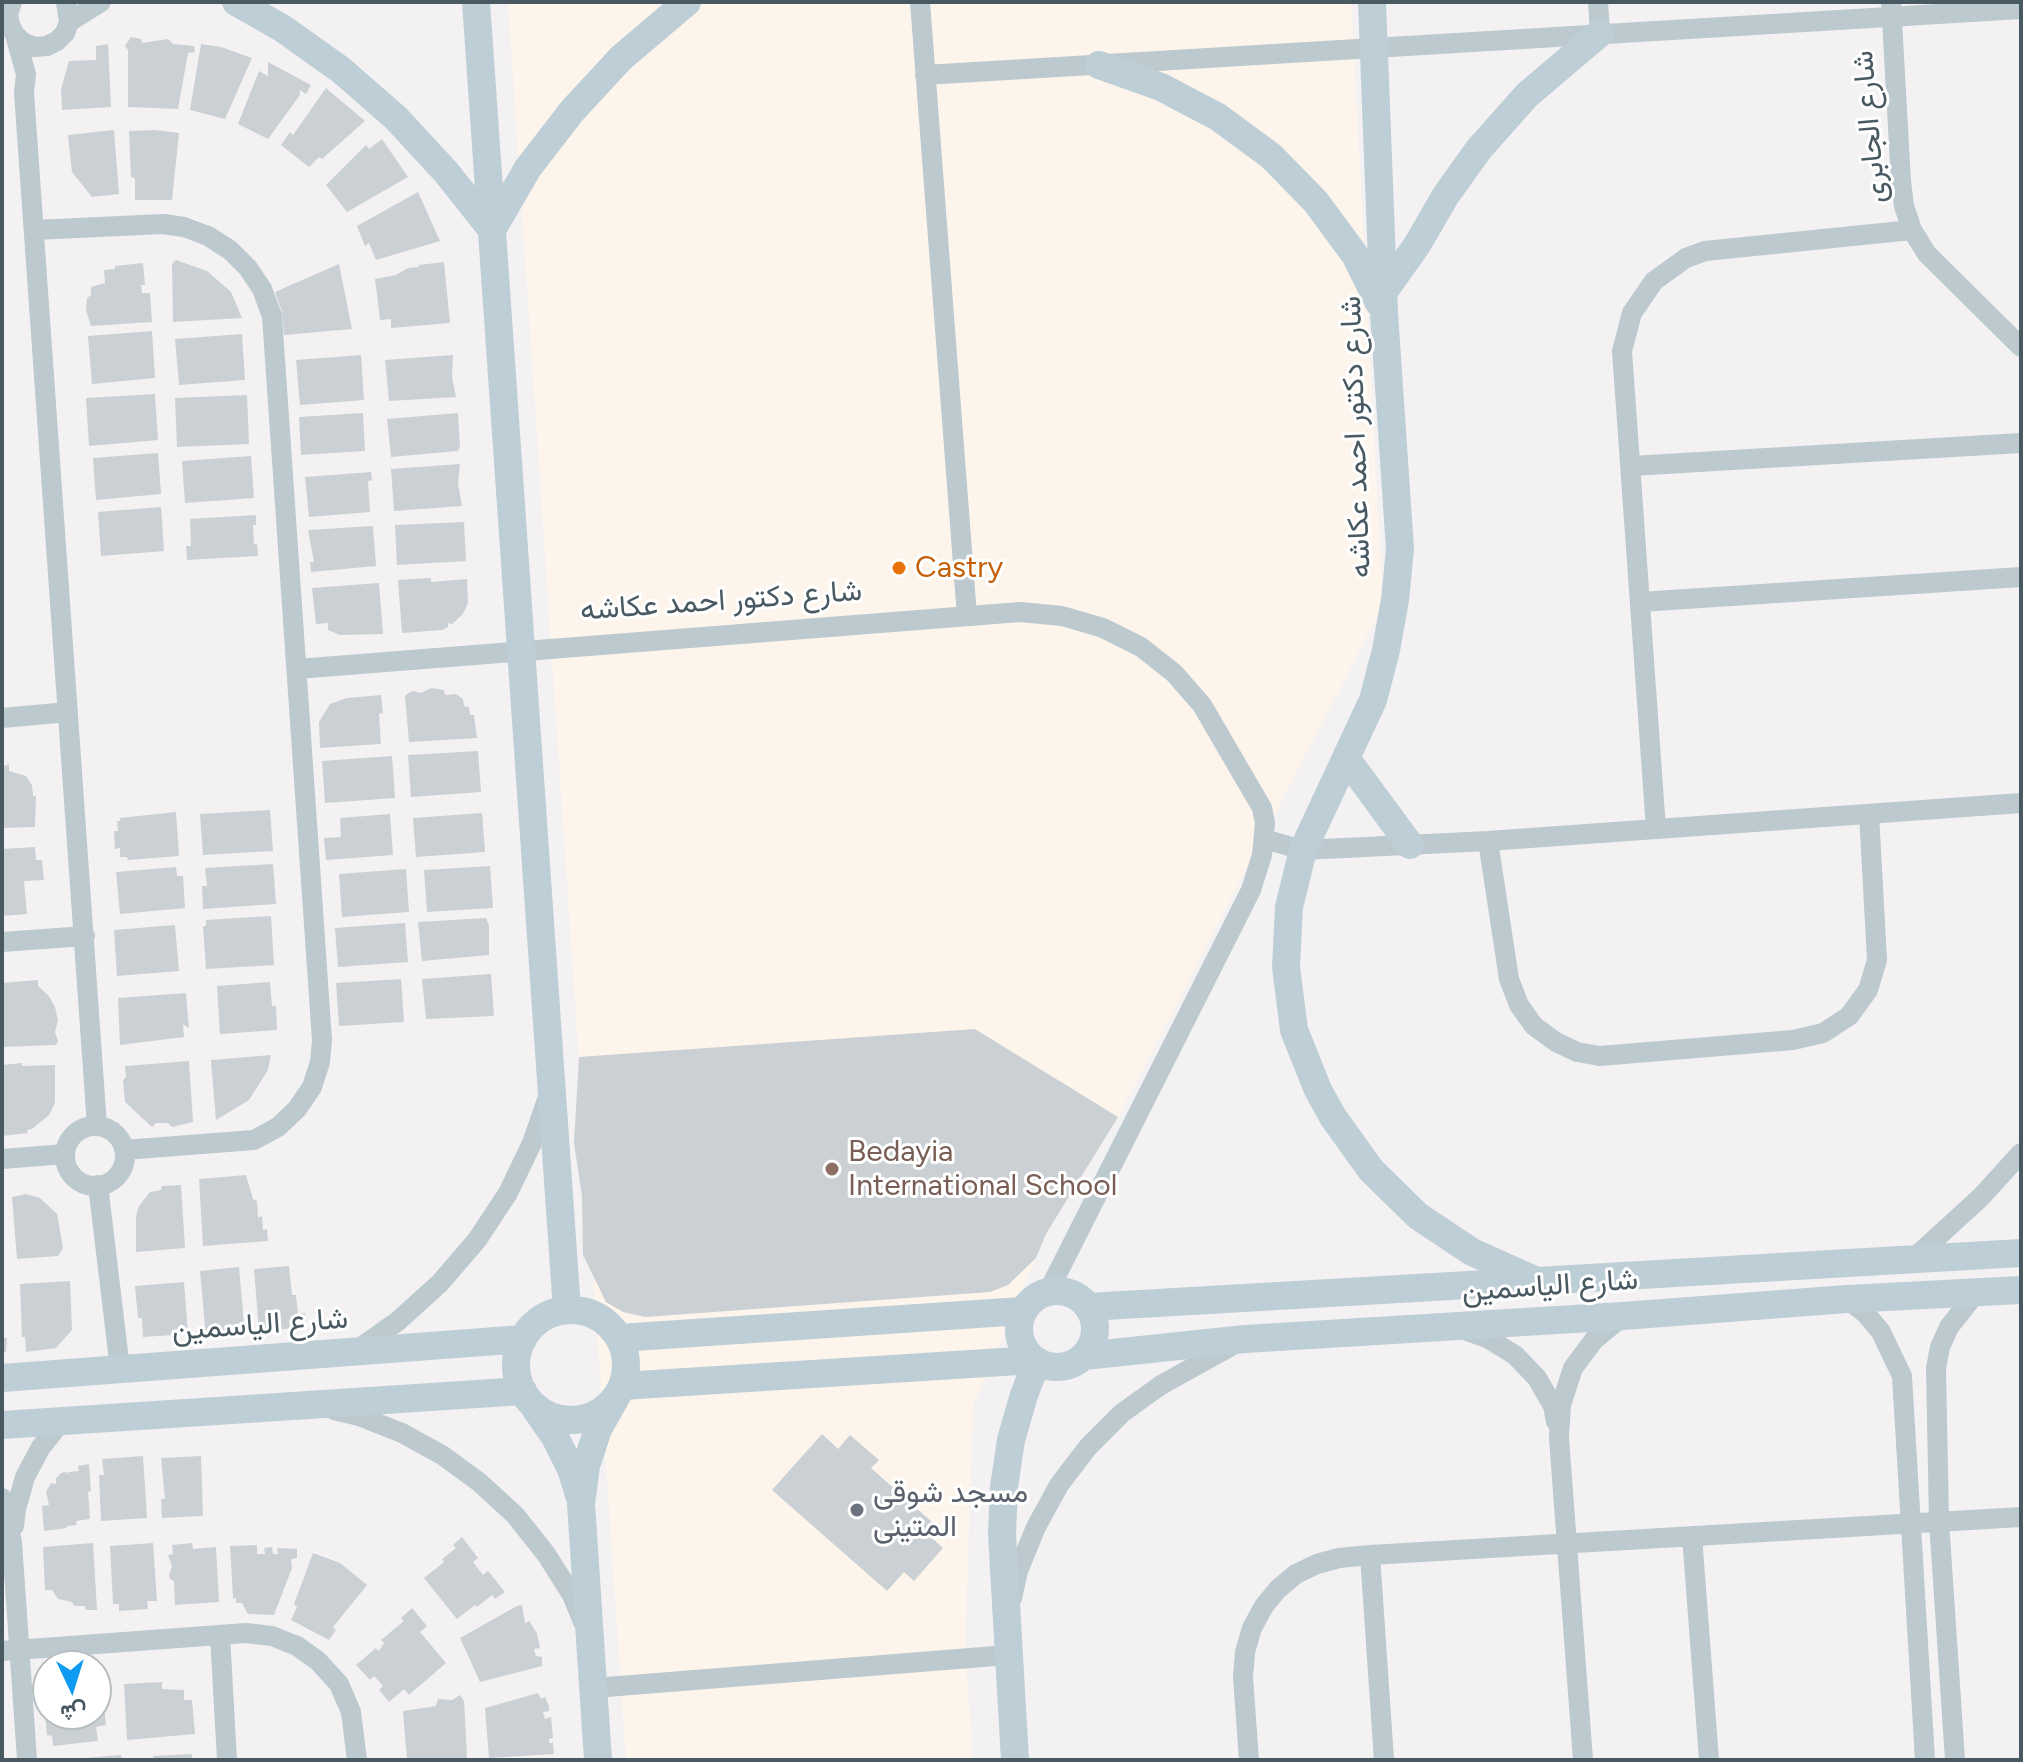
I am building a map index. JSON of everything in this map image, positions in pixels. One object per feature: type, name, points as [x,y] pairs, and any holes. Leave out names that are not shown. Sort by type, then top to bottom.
[{"type":"street","points":[[24,93],[44,56],[65,33],[68,12],[101,2]]},
{"type":"street","points":[[236,2],[282,28],[341,70],[396,118],[446,172],[492,230]]},
{"type":"street","points":[[476,2],[567,1310]]},
{"type":"street","points":[[492,230],[528,168],[572,111],[621,58],[687,2]]},
{"type":"street","points":[[920,2],[967,616]]},
{"type":"street","name":"شارع دكتور احمد عكاشه","points":[[1372,2],[1384,303],[1400,549],[1395,600],[1373,700],[1303,850],[1289,907],[1286,967],[1294,1030],[1318,1090],[1333,1117],[1371,1170],[1418,1216],[1472,1252],[1539,1282]]},
{"type":"street","points":[[1598,2],[1600,33]]},
{"type":"street","points":[[8,6],[10,25],[26,74],[24,93],[97,1126]]},
{"type":"street","points":[[925,75],[1600,33],[1892,9],[2021,9]]},
{"type":"street","name":"شارع الجابرى","points":[[1892,9],[1901,181],[1904,206],[1912,230],[1927,254],[2021,347]]},
{"type":"street","points":[[1099,65],[1172,93],[1218,117],[1271,156],[1316,202],[1355,255],[1384,303],[1446,195],[1495,130],[1527,95],[1600,33]]},
{"type":"street","points":[[15,35],[35,47],[57,41]]},
{"type":"street","points":[[34,230],[163,224],[184,227],[208,236],[230,250],[248,268],[262,289],[272,316],[275,345],[322,1040],[320,1062],[312,1087],[297,1109],[278,1127],[254,1140],[124,1150]]},
{"type":"street","points":[[1656,829],[1622,351],[1625,331],[1641,296],[1669,268],[1705,251],[1912,230]]},
{"type":"street","points":[[1631,466],[2021,443]]},
{"type":"street","points":[[1640,602],[2021,577]]},
{"type":"street","name":"شارع دكتور احمد عكاشه","points":[[297,669],[1020,612],[1062,616],[1103,628],[1141,647],[1174,673],[1202,705],[1262,808],[1264,839],[1251,890],[1048,1292]]},
{"type":"street","points":[[2,718],[68,712]]},
{"type":"street","points":[[1346,758],[1410,845]]},
{"type":"street","points":[[1264,839],[1303,850],[1410,845],[2021,803]]},
{"type":"street","points":[[1488,841],[1509,979],[1519,1005],[1534,1026],[1553,1041],[1577,1052],[1600,1056],[1793,1040],[1823,1033],[1849,1016],[1868,990],[1877,960],[1869,814]]},
{"type":"street","points":[[2,942],[85,936]]},
{"type":"street","points":[[352,1353],[398,1321],[440,1283],[477,1240],[508,1193],[532,1143],[551,1089]]},
{"type":"street","points":[[97,1126],[115,1133],[124,1150],[122,1169],[108,1183],[82,1183],[74,1178],[66,1163],[66,1147],[81,1129],[97,1126]]},
{"type":"street","points":[[1911,1261],[1981,1197],[2021,1153]]},
{"type":"street","points":[[2,1159],[65,1154]]},
{"type":"street","points":[[98,1185],[120,1369]]},
{"type":"street","name":"شارع الياسمين","points":[[1088,1307],[2021,1253]]},
{"type":"street","name":"شارع الياسمين","points":[[1084,1356],[1245,1339],[2021,1290]]},
{"type":"street","points":[[2,1425],[314,1405],[527,1396],[543,1412],[573,1420],[603,1410],[618,1392],[1036,1361],[1056,1367],[1076,1362],[1084,1356],[1094,1338],[1093,1316],[1075,1295],[1066,1291],[1048,1292],[1033,1299],[1022,1311],[1019,1322],[1021,1343],[1036,1361]]},
{"type":"street","points":[[1955,1760],[1939,1521],[1936,1368],[1940,1347],[1949,1327],[1976,1293]]},
{"type":"street","points":[[1847,1299],[1881,1332],[1894,1353],[1902,1376],[1925,1760]]},
{"type":"street","points":[[581,1504],[571,1469],[555,1437],[527,1396],[516,1365],[523,1339],[541,1319],[567,1310],[602,1320],[619,1338],[626,1361],[618,1392],[598,1429],[586,1466],[581,1504],[598,1760]]},
{"type":"street","points":[[619,1338],[1022,1311]]},
{"type":"street","points":[[1559,1438],[1561,1405],[1573,1368],[1594,1340],[1623,1316]]},
{"type":"street","points":[[1456,1327],[1487,1338],[1515,1355],[1537,1378],[1553,1406],[1559,1438],[1583,1760]]},
{"type":"street","name":"شارع الياسمين","points":[[2,1378],[523,1339]]},
{"type":"street","points":[[1007,1618],[1018,1571],[1036,1527],[1059,1485],[1088,1447],[1122,1413],[1161,1385],[1245,1339]]},
{"type":"street","points":[[1015,1760],[1002,1534],[1004,1487],[1011,1440],[1036,1361]]},
{"type":"street","points":[[314,1405],[359,1416],[402,1433],[442,1455],[479,1482],[515,1515],[546,1554],[572,1595],[590,1637]]},
{"type":"street","points":[[27,1760],[11,1650],[12,1542],[16,1509],[25,1477],[41,1447],[62,1421]]},
{"type":"street","points":[[2,1498],[12,1542]]},
{"type":"street","points":[[1249,1760],[1243,1677],[1245,1652],[1252,1628],[1264,1606],[1287,1581],[1317,1564],[1370,1555],[2021,1517]]},
{"type":"street","points":[[1692,1536],[1709,1760]]},
{"type":"street","points":[[1370,1555],[1384,1760]]},
{"type":"street","points":[[11,1650],[246,1633],[272,1636],[297,1646],[318,1661],[339,1684],[351,1712],[357,1760]]},
{"type":"street","points":[[220,1635],[227,1760]]},
{"type":"street","points":[[594,1688],[1008,1655]]},
{"type":"shaded area","points":[[508,2],[1351,2],[1383,605],[1118,1117],[1046,1234],[973,1406],[965,1649],[973,1760],[626,1760]]},
{"type":"building","points":[[131,37],[141,39],[142,43],[168,39],[173,44],[194,46],[195,52],[188,53],[178,109],[128,107],[128,50],[125,46]]},
{"type":"building","points":[[108,44],[111,107],[62,110],[61,89],[69,61],[96,60],[96,46]]},
{"type":"building","points":[[201,44],[221,47],[252,58],[225,119],[190,110]]},
{"type":"building","points":[[268,62],[311,85],[306,94],[300,90],[300,95],[268,139],[238,124],[259,71],[268,76]]},
{"type":"building","points":[[326,88],[365,121],[309,167],[281,145],[290,132],[293,135]]},
{"type":"building","points":[[114,130],[119,194],[92,197],[72,172],[68,135]]},
{"type":"building","points":[[129,131],[179,133],[172,200],[135,200]]},
{"type":"building","points":[[382,139],[408,177],[347,212],[326,185],[366,145],[369,149]]},
{"type":"building","points":[[418,192],[440,241],[376,260],[369,243],[365,246],[357,226]]},
{"type":"building","points":[[176,260],[207,271],[231,292],[242,318],[173,322],[172,264]]},
{"type":"building","points":[[444,262],[450,323],[391,328],[391,319],[380,320],[375,279],[396,275],[419,265]]},
{"type":"building","points":[[143,263],[145,285],[141,285],[142,293],[150,293],[152,322],[91,326],[86,310],[87,298],[91,295],[91,287],[105,283],[104,270]]},
{"type":"building","points":[[339,264],[352,329],[284,335],[282,312],[275,292]]},
{"type":"building","points":[[152,331],[155,378],[92,384],[88,336]]},
{"type":"building","points":[[242,334],[245,380],[179,385],[175,339]]},
{"type":"building","points":[[361,355],[364,400],[300,405],[296,360]]},
{"type":"building","points":[[453,355],[452,377],[456,397],[389,401],[385,360]]},
{"type":"building","points":[[155,394],[158,440],[89,446],[86,398]]},
{"type":"building","points":[[247,395],[249,444],[177,447],[175,398]]},
{"type":"building","points":[[363,413],[365,451],[301,455],[299,417]]},
{"type":"building","points":[[458,413],[458,451],[391,457],[387,419]]},
{"type":"building","points":[[158,453],[161,494],[96,500],[93,458]]},
{"type":"building","points":[[251,456],[254,498],[185,503],[182,461]]},
{"type":"building","points":[[460,464],[458,484],[462,506],[394,511],[391,469]]},
{"type":"building","points":[[371,472],[372,480],[368,481],[370,512],[309,517],[305,477]]},
{"type":"building","points":[[161,507],[164,551],[101,556],[98,512]]},
{"type":"building","points":[[256,515],[256,525],[253,525],[258,556],[187,560],[186,546],[191,546],[190,519]]},
{"type":"building","points":[[464,522],[466,561],[397,565],[395,525]]},
{"type":"building","points":[[373,526],[376,566],[311,572],[310,562],[314,562],[308,530]]},
{"type":"building","points":[[431,578],[431,582],[467,579],[468,603],[463,614],[442,630],[402,633],[398,580]]},
{"type":"building","points":[[379,583],[383,634],[340,635],[328,630],[328,623],[316,624],[312,588]]},
{"type":"building","points":[[431,688],[444,690],[445,695],[456,694],[463,699],[470,715],[474,715],[477,738],[409,742],[405,696]]},
{"type":"building","points":[[381,695],[381,744],[320,748],[319,722],[330,704],[347,698]]},
{"type":"building","points":[[478,751],[481,792],[411,797],[408,755]]},
{"type":"building","points":[[392,756],[395,798],[325,803],[322,761]]},
{"type":"building","points":[[9,764],[9,771],[26,776],[32,785],[33,796],[36,796],[35,827],[2,828],[2,767]]},
{"type":"building","points":[[270,810],[273,851],[203,855],[200,814]]},
{"type":"building","points":[[176,812],[179,856],[128,860],[127,857],[120,857],[120,848],[115,849],[114,831],[118,831],[117,821],[120,818]]},
{"type":"building","points":[[482,813],[485,852],[416,857],[413,818]]},
{"type":"building","points":[[390,814],[393,855],[326,860],[324,838],[341,837],[340,818]]},
{"type":"building","points":[[35,847],[36,860],[42,860],[44,880],[24,881],[27,914],[2,916],[2,849]]},
{"type":"building","points":[[273,864],[276,904],[203,909],[202,886],[207,886],[205,868]]},
{"type":"building","points":[[490,866],[493,908],[427,912],[424,870]]},
{"type":"building","points":[[176,867],[177,876],[183,876],[185,908],[120,914],[116,872]]},
{"type":"building","points":[[406,869],[409,912],[342,917],[339,874]]},
{"type":"building","points":[[271,916],[274,965],[206,969],[203,926],[206,926],[206,920]]},
{"type":"building","points":[[486,918],[489,955],[422,961],[418,922]]},
{"type":"building","points":[[405,923],[408,962],[338,967],[335,928]]},
{"type":"building","points":[[175,925],[179,971],[117,976],[114,930]]},
{"type":"building","points":[[491,974],[494,1016],[426,1019],[422,979]]},
{"type":"building","points":[[401,979],[404,1022],[339,1026],[336,983]]},
{"type":"building","points":[[38,980],[38,986],[55,1007],[58,1020],[56,1045],[2,1047],[2,983]]},
{"type":"building","points":[[270,982],[272,1006],[276,1006],[277,1030],[220,1034],[217,986]]},
{"type":"building","points":[[186,993],[189,1028],[183,1024],[184,1037],[120,1045],[118,998]]},
{"type":"building","name":"Bedayia International School","points":[[975,1029],[1118,1117],[1046,1234],[1036,1258],[1008,1285],[990,1292],[645,1317],[623,1312],[606,1302],[583,1255],[582,1196],[574,1143],[579,1057]]},
{"type":"building","points":[[271,1055],[268,1070],[249,1100],[216,1120],[211,1060]]},
{"type":"building","points":[[189,1061],[193,1122],[172,1127],[168,1123],[156,1123],[152,1127],[125,1102],[125,1066]]},
{"type":"building","points":[[22,1063],[22,1066],[55,1065],[55,1103],[49,1115],[27,1130],[28,1133],[2,1136],[2,1065]]},
{"type":"building","points":[[246,1175],[253,1199],[257,1201],[258,1218],[262,1216],[263,1230],[267,1229],[268,1241],[203,1246],[199,1179]]},
{"type":"building","points":[[181,1185],[185,1248],[136,1252],[139,1206],[150,1192],[161,1190],[162,1186]]},
{"type":"building","points":[[26,1194],[40,1198],[57,1214],[63,1248],[58,1256],[17,1259],[12,1197]]},
{"type":"building","points":[[289,1266],[292,1295],[296,1295],[298,1314],[305,1313],[306,1321],[298,1322],[298,1328],[259,1331],[254,1269]]},
{"type":"building","points":[[239,1267],[245,1336],[206,1339],[200,1271]]},
{"type":"building","points":[[70,1281],[72,1330],[56,1348],[26,1352],[25,1337],[22,1337],[20,1284]]},
{"type":"building","points":[[184,1282],[188,1334],[143,1337],[135,1286]]},
{"type":"building","points":[[2,1338],[7,1338],[6,1352],[2,1353]]},
{"type":"building","name":"مسجد شوقى المتينى","points":[[822,1434],[838,1449],[850,1435],[879,1460],[871,1468],[941,1530],[933,1539],[943,1548],[914,1581],[904,1572],[887,1591],[772,1490]]},
{"type":"building","points":[[143,1456],[147,1518],[101,1521],[99,1475],[104,1475],[102,1459]]},
{"type":"building","points":[[201,1456],[203,1516],[162,1518],[161,1499],[165,1499],[161,1458]]},
{"type":"building","points":[[89,1464],[90,1519],[76,1521],[77,1525],[67,1528],[44,1531],[42,1506],[49,1505],[46,1492],[51,1483],[56,1484],[56,1478],[61,1473],[69,1475],[68,1472],[79,1471],[78,1466]]},
{"type":"building","points":[[462,1537],[478,1558],[473,1562],[483,1575],[488,1571],[505,1592],[495,1599],[492,1595],[457,1619],[424,1578],[444,1562],[442,1559],[456,1548],[453,1545]]},
{"type":"building","points":[[93,1543],[97,1610],[86,1610],[85,1606],[74,1606],[72,1602],[58,1599],[52,1590],[45,1590],[43,1547]]},
{"type":"building","points":[[153,1543],[157,1601],[147,1601],[148,1609],[119,1611],[119,1604],[113,1604],[110,1546]]},
{"type":"building","points":[[192,1543],[193,1549],[216,1547],[219,1602],[175,1605],[174,1581],[169,1575],[172,1566],[168,1555],[173,1554],[172,1545]]},
{"type":"building","points":[[257,1545],[257,1554],[265,1554],[264,1548],[272,1547],[273,1554],[278,1554],[277,1548],[297,1549],[297,1558],[291,1559],[292,1568],[274,1615],[248,1614],[242,1603],[236,1603],[236,1598],[233,1599],[230,1546]]},
{"type":"building","points":[[313,1553],[340,1563],[367,1585],[333,1627],[336,1630],[329,1640],[291,1620]]},
{"type":"building","points":[[522,1605],[525,1623],[529,1621],[537,1633],[540,1648],[534,1649],[536,1656],[542,1657],[542,1666],[480,1682],[460,1638]]},
{"type":"building","points":[[412,1608],[427,1626],[420,1632],[446,1663],[409,1695],[404,1689],[389,1702],[379,1690],[383,1686],[374,1676],[370,1680],[356,1665],[376,1648],[378,1651],[381,1648],[384,1643],[381,1640],[404,1621],[401,1618]]},
{"type":"building","points":[[162,1682],[162,1689],[184,1690],[184,1700],[192,1700],[195,1734],[127,1740],[124,1684]]},
{"type":"building","points":[[538,1693],[541,1699],[545,1697],[549,1706],[549,1711],[543,1712],[545,1719],[551,1717],[553,1738],[549,1739],[549,1743],[553,1743],[554,1754],[489,1758],[485,1708]]},
{"type":"building","points":[[460,1695],[464,1701],[467,1757],[464,1760],[407,1760],[403,1711],[436,1706],[438,1699],[452,1700]]},
{"type":"building","points":[[47,1730],[96,1730],[98,1741],[53,1746],[52,1736],[47,1735]]},
{"type":"building","points":[[192,1754],[192,1760],[154,1760],[153,1756]]},
{"type":"building","points":[[121,1755],[122,1760],[85,1760],[85,1758]]},
{"type":"place","name":"Castry","points":[[899,568]]},
{"type":"place","name":"Bedayia International School","points":[[832,1169]]},
{"type":"place","name":"مسجد شوقى المتينى","points":[[857,1510]]}]
